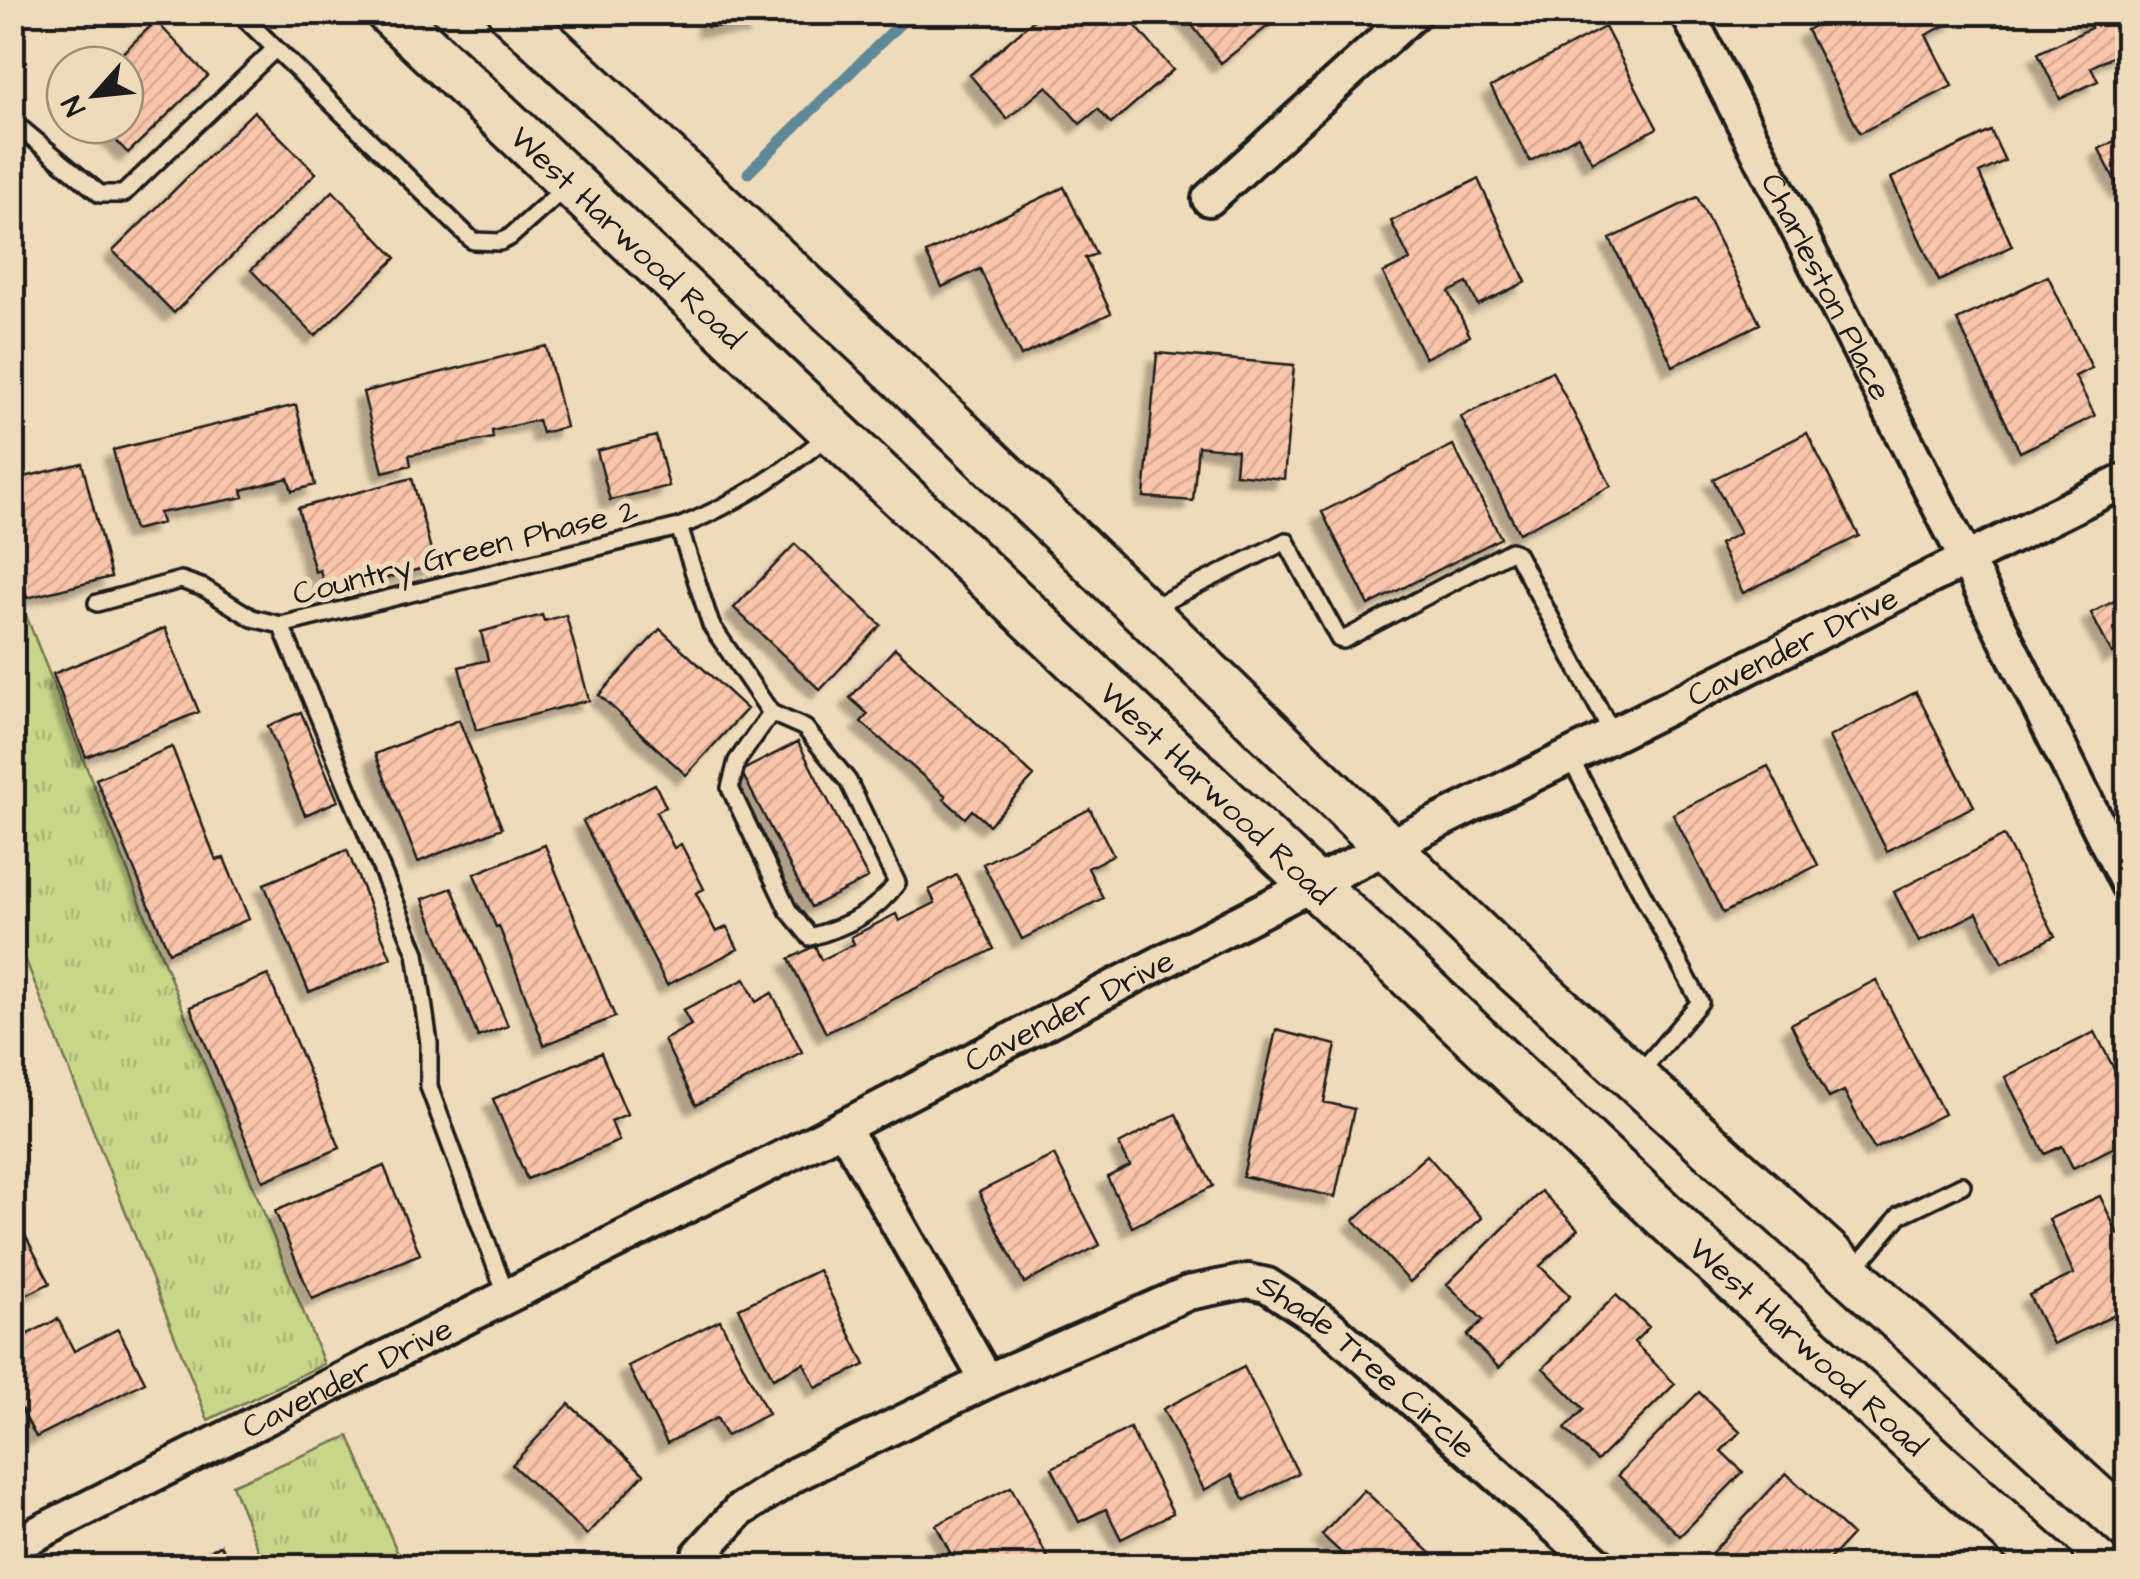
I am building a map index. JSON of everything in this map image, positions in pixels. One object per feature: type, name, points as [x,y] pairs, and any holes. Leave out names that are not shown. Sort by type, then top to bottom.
[{"type":"main road","name":"West Harwood Road","points":[[389,12],[1685,1235],[2050,1566]]},
{"type":"main road","points":[[512,12],[914,388],[1387,846],[1635,1078],[2128,1527]]},
{"type":"street","points":[[1209,199],[1415,12]]},
{"type":"street","name":"Charleston Place","points":[[1687,12],[2128,886]]},
{"type":"street","name":"Cavender Drive","points":[[12,1546],[844,1127],[1387,846],[2128,478]]},
{"type":"street","points":[[844,1127],[988,1381]]},
{"type":"street","name":"Shade Tree Circle","points":[[695,1566],[699,1554],[739,1511],[796,1474],[988,1381],[1188,1293],[1248,1280],[1267,1285],[1327,1324],[1600,1566]]},
{"type":"lane","points":[[238,12],[473,240],[500,242],[510,237],[570,184]]},
{"type":"lane","points":[[12,120],[100,194],[124,194],[275,48]]},
{"type":"lane","name":"Country Green Phase 2","points":[[97,603],[181,580],[204,588],[252,618],[280,625],[679,527],[778,476],[832,431]]},
{"type":"lane","points":[[679,527],[711,625],[771,713],[805,728],[848,781],[897,883],[881,905],[841,928],[810,937],[788,910],[730,788],[738,761],[771,713]]},
{"type":"lane","points":[[1144,611],[1286,541],[1342,640],[1510,552],[1516,553],[1613,734]]},
{"type":"lane","points":[[280,625],[416,953],[430,1043],[430,1087],[507,1297]]},
{"type":"lane","points":[[1569,756],[1700,1002],[1635,1078]]},
{"type":"lane","points":[[1850,1274],[1900,1215],[1962,1185]]},
{"type":"green space","points":[[12,580],[324,1364],[208,1420],[13,928]]},
{"type":"green space","points":[[349,1436],[403,1566],[265,1566],[232,1485]]},
{"type":"building","points":[[706,12],[756,12],[757,25],[707,27]]},
{"type":"building","points":[[1043,12],[1080,12],[1091,25],[1105,12],[1124,12],[1173,70],[1111,124],[1098,109],[1080,124],[1047,86],[1007,119],[970,75]]},
{"type":"building","points":[[1182,12],[1286,12],[1221,63]]},
{"type":"building","points":[[1841,12],[1955,12],[1958,19],[1926,35],[1952,86],[1860,133],[1807,30]]},
{"type":"building","points":[[2083,12],[2128,12],[2128,49],[2091,67],[2098,81],[2060,99],[2038,53],[2091,28]]},
{"type":"building","points":[[156,21],[208,76],[145,137],[145,45],[131,45]]},
{"type":"building","points":[[1605,27],[1657,128],[1592,162],[1578,136],[1530,161],[1491,87]]},
{"type":"building","points":[[254,111],[316,173],[174,313],[113,251]]},
{"type":"building","points":[[1991,131],[2005,161],[1979,173],[2012,246],[1939,281],[1891,178]]},
{"type":"building","points":[[2128,134],[2128,186],[2120,190],[2099,149]]},
{"type":"building","points":[[120,145],[136,145],[128,153]]},
{"type":"building","points":[[1478,179],[1526,282],[1478,305],[1467,283],[1449,292],[1470,336],[1425,358],[1383,273],[1410,260],[1391,221]]},
{"type":"building","points":[[1064,187],[1096,254],[1085,258],[1111,313],[1021,356],[980,269],[942,287],[926,253]]},
{"type":"building","points":[[333,191],[396,258],[315,336],[251,270]]},
{"type":"building","points":[[1697,197],[1760,324],[1673,366],[1610,239]]},
{"type":"building","points":[[2048,276],[2092,368],[2075,376],[2095,416],[2020,452],[1957,320]]},
{"type":"building","points":[[546,346],[566,427],[542,433],[538,420],[492,431],[493,438],[409,455],[411,465],[383,472],[363,392]]},
{"type":"building","points":[[1157,353],[1294,365],[1284,479],[1235,474],[1237,450],[1198,446],[1193,501],[1144,497]]},
{"type":"building","points":[[1552,371],[1611,486],[1519,533],[1461,417]]},
{"type":"building","points":[[296,405],[315,485],[292,491],[288,478],[242,490],[244,497],[159,513],[162,523],[134,530],[113,450]]},
{"type":"building","points":[[1807,433],[1859,536],[1743,593],[1719,544],[1740,533],[1713,479]]},
{"type":"building","points":[[656,436],[669,486],[610,500],[597,451]]},
{"type":"building","points":[[1453,445],[1501,538],[1369,605],[1322,512]]},
{"type":"building","points":[[82,463],[111,577],[27,598],[20,569],[15,570],[12,559],[12,480]]},
{"type":"building","points":[[412,478],[435,565],[326,594],[320,570],[315,572],[298,508]]},
{"type":"building","points":[[795,544],[881,625],[820,690],[734,608]]},
{"type":"building","points":[[2128,594],[2128,646],[2112,654],[2091,613]]},
{"type":"building","points":[[542,615],[544,621],[566,615],[589,700],[476,730],[459,667],[488,660],[481,632]]},
{"type":"building","points":[[165,628],[199,712],[86,757],[53,674]]},
{"type":"building","points":[[660,629],[747,709],[686,775],[599,695]]},
{"type":"building","points":[[895,648],[1034,776],[989,825],[972,810],[965,818],[944,799],[946,796],[861,722],[868,714],[850,698]]},
{"type":"building","points":[[1916,692],[1974,806],[1887,851],[1829,737]]},
{"type":"building","points":[[301,712],[338,801],[305,815],[268,726]]},
{"type":"building","points":[[459,720],[502,828],[418,862],[375,754]]},
{"type":"building","points":[[798,742],[868,878],[811,907],[741,771]]},
{"type":"building","points":[[172,747],[216,860],[224,858],[249,919],[169,952],[96,779]]},
{"type":"building","points":[[1768,766],[1818,865],[1723,913],[1673,814]]},
{"type":"building","points":[[655,784],[666,807],[656,812],[674,848],[681,844],[704,889],[696,893],[716,932],[727,927],[738,949],[667,985],[583,821]]},
{"type":"building","points":[[1090,809],[1113,855],[1088,868],[1103,898],[1022,939],[983,864]]},
{"type":"building","points":[[2004,836],[2055,936],[2002,963],[1977,913],[1919,942],[1894,892]]},
{"type":"building","points":[[545,845],[615,1017],[544,1045],[499,926],[496,927],[474,874]]},
{"type":"building","points":[[347,850],[391,958],[309,992],[264,884]]},
{"type":"building","points":[[957,875],[994,949],[826,1033],[789,959],[815,946],[821,960],[854,944],[851,937],[896,914],[899,921],[935,903],[929,890]]},
{"type":"building","points":[[452,888],[508,1026],[478,1037],[423,899]]},
{"type":"building","points":[[268,975],[340,1148],[263,1181],[190,1007]]},
{"type":"building","points":[[745,979],[756,1002],[772,993],[802,1052],[696,1105],[664,1040],[691,1025],[683,1010]]},
{"type":"building","points":[[1876,980],[1944,1114],[1874,1149],[1844,1091],[1829,1098],[1791,1024]]},
{"type":"building","points":[[1276,1030],[1336,1045],[1324,1102],[1354,1109],[1335,1197],[1243,1176]]},
{"type":"building","points":[[2095,1032],[2128,1096],[2128,1140],[2073,1168],[2062,1146],[2045,1154],[2005,1077]]},
{"type":"building","points":[[601,1053],[627,1114],[611,1121],[619,1141],[527,1179],[493,1099]]},
{"type":"building","points":[[1176,1114],[1213,1186],[1132,1227],[1107,1177],[1130,1166],[1119,1144]]},
{"type":"building","points":[[1054,1155],[1100,1245],[1024,1283],[979,1192]]},
{"type":"building","points":[[1427,1155],[1482,1218],[1410,1282],[1354,1220]]},
{"type":"building","points":[[384,1166],[420,1254],[312,1299],[275,1211]]},
{"type":"building","points":[[1541,1191],[1578,1229],[1540,1266],[1570,1296],[1499,1368],[1467,1336],[1483,1320],[1447,1284]]},
{"type":"building","points":[[2100,1196],[2118,1234],[2128,1229],[2128,1309],[2053,1344],[2029,1295],[2074,1274],[2049,1219]]},
{"type":"building","points":[[12,1210],[50,1283],[12,1302]]},
{"type":"building","points":[[819,1270],[865,1365],[816,1388],[804,1363],[773,1378],[739,1308]]},
{"type":"building","points":[[1616,1295],[1649,1327],[1634,1342],[1675,1384],[1597,1461],[1565,1429],[1584,1409],[1543,1368]]},
{"type":"building","points":[[58,1319],[74,1351],[118,1329],[145,1382],[36,1437],[12,1391],[12,1342]]},
{"type":"building","points":[[720,1320],[768,1414],[726,1436],[717,1418],[667,1443],[628,1366]]},
{"type":"building","points":[[1244,1367],[1298,1473],[1245,1500],[1232,1475],[1204,1490],[1163,1409]]},
{"type":"building","points":[[1699,1392],[1740,1432],[1721,1451],[1743,1472],[1680,1536],[1618,1475]]},
{"type":"building","points":[[569,1404],[644,1474],[587,1535],[512,1465]]},
{"type":"building","points":[[1130,1428],[1173,1513],[1121,1539],[1106,1509],[1079,1522],[1052,1468]]},
{"type":"building","points":[[1786,1473],[1852,1535],[1823,1566],[1720,1566],[1709,1556]]},
{"type":"building","points":[[1011,1487],[1052,1566],[957,1566],[936,1525]]},
{"type":"building","points":[[1364,1490],[1433,1555],[1422,1566],[1355,1566],[1322,1535]]},
{"type":"building","points":[[221,1545],[232,1566],[180,1566]]},
{"type":"waterway","points":[[748,173],[912,12]]}]
